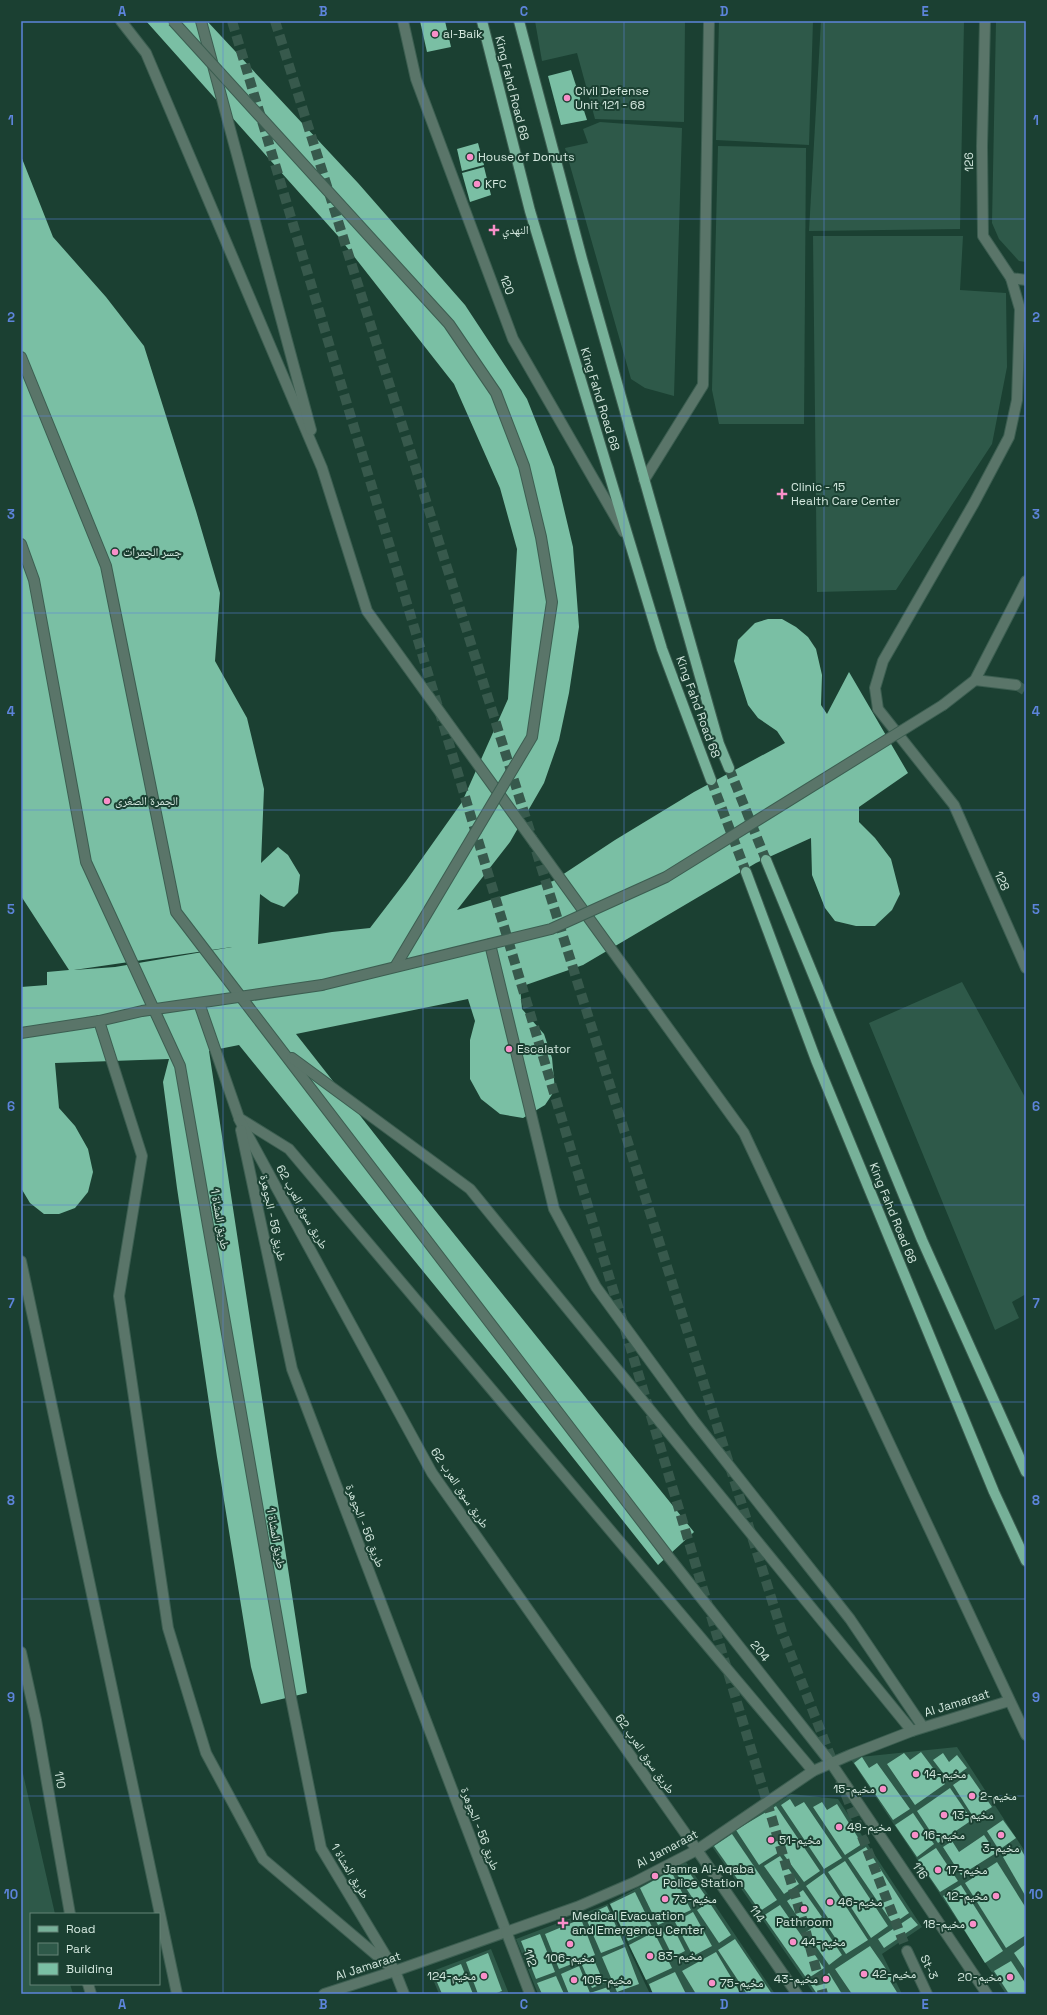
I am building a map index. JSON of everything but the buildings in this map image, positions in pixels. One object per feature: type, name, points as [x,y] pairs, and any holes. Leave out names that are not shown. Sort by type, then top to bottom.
[{"type":"main road","name":"King Fahd Road 68","points":[[482,21],[530,211],[629,540],[662,649],[711,780]]},
{"type":"main road","name":"King Fahd Road 68","points":[[519,21],[582,259],[719,744],[728,768]]},
{"type":"main road","name":"King Fahd Road 68","points":[[766,860],[922,1240],[1026,1472]]},
{"type":"main road","name":"King Fahd Road 68","points":[[746,872],[816,1060],[994,1492],[1026,1561]]},
{"type":"street","points":[[121,21],[146,53],[322,468]]},
{"type":"street","points":[[172,21],[449,324],[496,393],[524,466],[541,537],[552,602],[532,737],[395,967]]},
{"type":"street","points":[[201,21],[322,468],[367,611],[744,1133],[1026,1735]]},
{"type":"street","name":"120","points":[[403,21],[416,79],[513,339],[629,540]]},
{"type":"street","points":[[644,480],[703,385],[709,21]]},
{"type":"street","name":"126","points":[[954,805],[878,709],[875,688],[883,661],[974,503],[1009,437],[1017,400],[1020,309],[1011,278],[983,236],[982,146],[985,21]]},
{"type":"street","points":[[1011,278],[1026,280]]},
{"type":"street","name":"204","points":[[21,357],[106,566],[176,912],[668,1556],[831,1763]]},
{"type":"street","name":"طريق المشاة 1","points":[[21,544],[34,580],[86,862],[180,1066],[291,1698],[321,1848],[395,1971],[404,1994]]},
{"type":"street","points":[[21,1033],[99,1021],[142,1011],[322,985],[551,929],[666,877],[943,705],[975,680],[1026,581]]},
{"type":"street","points":[[975,680],[1016,685]]},
{"type":"street","name":"128","points":[[954,805],[1026,968]]},
{"type":"street","points":[[490,944],[554,1209],[593,1281],[694,1421],[850,1619],[923,1727]]},
{"type":"street","points":[[199,1003],[239,1118],[289,1149],[814,1771]]},
{"type":"street","points":[[99,1021],[142,1156],[119,1296],[168,1628],[206,1753],[263,1859],[395,1971]]},
{"type":"street","points":[[282,1051],[470,1189],[912,1731]]},
{"type":"street","name":"طريق سوق العرب 62","points":[[239,1118],[432,1472],[697,1850]]},
{"type":"street","name":"طريق 56 - الجوهرة","points":[[239,1118],[292,1369],[506,1931]]},
{"type":"street","points":[[21,1261],[160,1913]]},
{"type":"street","name":"110","points":[[21,1652],[36,1720],[70,1913]]},
{"type":"street","name":"Al Jamaraat","points":[[324,1994],[395,1971],[577,1907],[635,1882],[697,1850],[814,1771],[923,1727],[1009,1701]]},
{"type":"street","name":"116","points":[[831,1763],[987,1994]]},
{"type":"street","name":"114","points":[[697,1850],[797,1994]]},
{"type":"street","points":[[160,1914],[177,1994]]},
{"type":"street","name":"112","points":[[506,1931],[530,1994]]},
{"type":"street","name":"St-3","points":[[907,1951],[928,1994]]},
{"type":"green space","points":[[535,21],[685,21],[684,122],[595,119],[577,53],[542,61]]},
{"type":"green space","points":[[719,21],[813,21],[809,145],[716,140]]},
{"type":"green space","points":[[821,21],[964,21],[960,229],[809,231]]},
{"type":"green space","points":[[996,21],[1026,21],[1026,262],[1019,261],[999,239],[992,223]]},
{"type":"green space","points":[[600,122],[682,128],[674,396],[645,388],[631,379],[565,148],[588,143],[583,129]]},
{"type":"green space","points":[[718,146],[806,148],[804,424],[719,424],[712,390]]},
{"type":"green space","points":[[813,236],[963,236],[960,290],[1006,293],[1007,367],[992,444],[896,590],[817,592]]},
{"type":"green space","points":[[962,982],[1026,1099],[1026,1294],[1012,1302],[1019,1318],[995,1330],[869,1023]]},
{"type":"green space","points":[[957,1747],[1026,1853],[1026,1994],[1006,1994],[850,1758]]},
{"type":"green space","points":[[21,1765],[55,1913],[30,1913],[30,1985],[70,1985],[73,1994],[21,1994]]},
{"type":"green space","points":[[791,1794],[838,1799],[922,1927],[882,1954],[902,1994],[814,1994],[711,1845]]},
{"type":"green space","points":[[686,1862],[775,1994],[653,1994],[609,1903]]},
{"type":"green space","points":[[608,1904],[650,1994],[538,1994],[516,1939]]},
{"type":"green space","points":[[491,1949],[509,1994],[439,1994],[430,1972]]},
{"type":"tunnel","points":[[232,21],[806,1932],[823,1994]]},
{"type":"tunnel","points":[[275,21],[782,1632],[834,1765]]},
{"type":"tunnel","points":[[1016,685],[1026,691]]},
{"type":"tunnel","points":[[729,768],[766,860]]},
{"type":"tunnel","points":[[711,780],[746,872]]},
{"type":"tunnel","points":[[840,1780],[907,1951]]},
{"type":"place","name":"al-Baik","points":[[435,34]]},
{"type":"place","name":"Civil Defense Unit 121 - 68","points":[[567,98]]},
{"type":"place","name":"House of Donuts","points":[[470,157]]},
{"type":"place","name":"KFC","points":[[477,184]]},
{"type":"place","name":"النهدي","points":[[494,230]]},
{"type":"place","name":"Clinic - 15 Health Care Center","points":[[782,494]]},
{"type":"place","name":"جسر الجمرات","points":[[115,552]]},
{"type":"place","name":"الجمرة الصغرى","points":[[107,801]]},
{"type":"place","name":"Escalator","points":[[509,1049]]},
{"type":"place","name":"مخيم-14","points":[[916,1774]]},
{"type":"place","name":"مخيم-15","points":[[883,1789]]},
{"type":"place","name":"مخيم-2","points":[[972,1796]]},
{"type":"place","name":"مخيم-13","points":[[944,1815]]},
{"type":"place","name":"مخيم-49","points":[[839,1827]]},
{"type":"place","name":"مخيم-16","points":[[915,1835]]},
{"type":"place","name":"مخيم-3","points":[[1001,1835]]},
{"type":"place","name":"مخيم-51","points":[[771,1840]]},
{"type":"place","name":"مخيم-17","points":[[938,1870]]},
{"type":"place","name":"Jamra Al-Aqaba Police Station","points":[[655,1876]]},
{"type":"place","name":"مخيم-12","points":[[996,1896]]},
{"type":"place","name":"مخيم-73","points":[[665,1899]]},
{"type":"place","name":"مخيم-46","points":[[830,1902]]},
{"type":"place","name":"Pathroom","points":[[804,1909]]},
{"type":"place","name":"Medical Evacuation and Emergency Center","points":[[563,1923]]},
{"type":"place","name":"مخيم-18","points":[[973,1924]]},
{"type":"place","name":"مخيم-44","points":[[793,1942]]},
{"type":"place","name":"مخيم-106","points":[[570,1944]]},
{"type":"place","name":"مخيم-83","points":[[650,1956]]},
{"type":"place","name":"مخيم-42","points":[[864,1974]]},
{"type":"place","name":"مخيم-124","points":[[484,1976]]},
{"type":"place","name":"مخيم-20","points":[[1010,1977]]},
{"type":"place","name":"مخيم-43","points":[[826,1979]]},
{"type":"place","name":"مخيم-105","points":[[574,1980]]},
{"type":"place","name":"مخيم-75","points":[[712,1983]]}]
